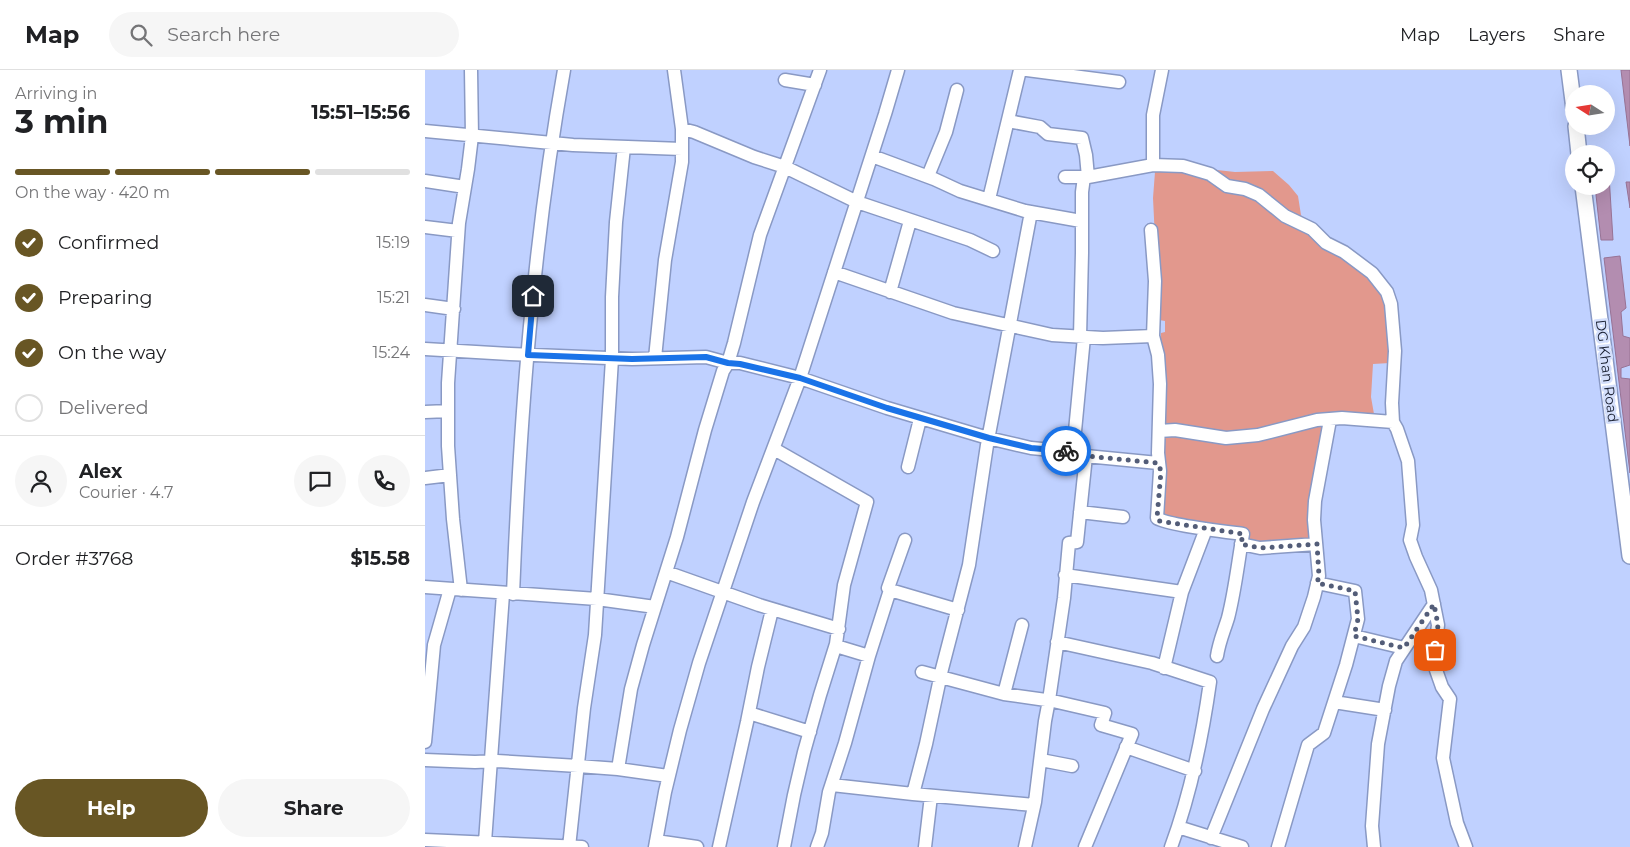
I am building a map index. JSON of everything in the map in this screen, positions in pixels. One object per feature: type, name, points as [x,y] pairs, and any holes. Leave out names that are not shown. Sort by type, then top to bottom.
[{"type":"main road","points":[[1569,70],[1571,85]]},
{"type":"main road","name":"DG Khan Road","points":[[1584,195],[1630,556]]},
{"type":"street","points":[[425,742],[427,694],[435,645],[456,590],[450,474],[448,383],[458,231],[472,136],[471,70]]},
{"type":"street","points":[[487,844],[491,762],[516,523],[534,276],[551,143],[564,70]]},
{"type":"street","points":[[655,358],[665,260],[682,162],[682,129],[674,70]]},
{"type":"street","points":[[618,769],[631,689],[677,537],[705,430],[723,371],[728,363],[734,343],[760,235],[820,70]]},
{"type":"street","points":[[697,847],[656,844],[669,776],[699,663],[753,502],[800,378],[898,70]]},
{"type":"street","points":[[989,200],[1020,70]]},
{"type":"street","points":[[1027,70],[1119,82]]},
{"type":"street","points":[[1153,165],[1153,115],[1162,70]]},
{"type":"street","points":[[785,80],[815,85]]},
{"type":"street","points":[[928,176],[946,132],[957,90]]},
{"type":"street","points":[[1008,121],[1040,127],[1048,134],[1082,138],[1086,155],[1086,177],[1082,192],[1081,221],[1082,337],[1073,452]]},
{"type":"street","points":[[682,129],[695,132],[754,157],[785,167],[857,202],[970,240],[993,250]]},
{"type":"street","points":[[425,131],[573,146],[682,149]]},
{"type":"street","points":[[425,840],[573,847],[578,766],[595,635],[612,359],[612,297],[616,222],[624,147]]},
{"type":"street","points":[[872,156],[928,176],[960,191],[1031,212],[1081,221]]},
{"type":"street","points":[[1065,177],[1086,177],[1153,165],[1183,166],[1210,174],[1227,186],[1245,189],[1269,201],[1277,210],[1311,229],[1326,243],[1344,252],[1372,273],[1387,292],[1391,304],[1395,351],[1392,403],[1393,422],[1409,461],[1413,525],[1410,540],[1431,590],[1438,625],[1435,670],[1442,687],[1450,699],[1443,758],[1457,823],[1466,847]]},
{"type":"street","points":[[425,181],[465,187]]},
{"type":"street","points":[[913,794],[969,566],[989,438],[1031,212]]},
{"type":"street","points":[[890,292],[910,221]]},
{"type":"street","points":[[425,227],[458,231]]},
{"type":"street","points":[[1151,230],[1155,282],[1153,336],[1159,355],[1160,392],[1158,463],[1161,471],[1158,520],[1243,534],[1232,598],[1217,656]]},
{"type":"street","points":[[834,272],[953,313],[1052,336],[1103,338],[1153,336]]},
{"type":"street","points":[[425,304],[453,310]]},
{"type":"street","points":[[425,349],[612,359],[706,357],[800,378],[921,418],[1031,448],[1158,463]]},
{"type":"street","points":[[425,412],[448,411]]},
{"type":"street","points":[[908,467],[921,418]]},
{"type":"street","points":[[1159,430],[1175,430],[1227,438],[1258,436],[1317,420],[1342,418],[1393,422]]},
{"type":"street","points":[[1211,838],[1263,709],[1304,627],[1319,576],[1314,520],[1315,501],[1330,420]]},
{"type":"street","points":[[774,449],[867,502],[844,585],[836,646],[810,732],[794,795],[784,847]]},
{"type":"street","points":[[1025,847],[1041,760],[1064,598],[1069,543],[1077,542],[1086,456]]},
{"type":"street","points":[[425,478],[450,474]]},
{"type":"street","points":[[1081,512],[1123,517]]},
{"type":"street","points":[[1165,668],[1182,592],[1206,529]]},
{"type":"street","points":[[817,847],[822,833],[829,792],[869,656],[891,590],[888,588],[905,540]]},
{"type":"street","points":[[1241,544],[1260,548],[1317,544]]},
{"type":"street","points":[[666,572],[772,610],[839,629]]},
{"type":"street","points":[[1065,575],[1182,592]]},
{"type":"street","points":[[1278,847],[1309,745],[1324,733],[1358,619],[1355,591],[1317,583]]},
{"type":"street","points":[[425,587],[597,599],[655,607]]},
{"type":"street","points":[[891,590],[958,610]]},
{"type":"street","points":[[1374,847],[1372,826],[1378,744],[1396,661],[1434,604]]},
{"type":"street","points":[[719,847],[772,610]]},
{"type":"street","points":[[1004,694],[1022,625]]},
{"type":"street","points":[[1354,636],[1404,648]]},
{"type":"street","points":[[1057,642],[1152,663],[1210,682],[1204,729],[1195,771],[1179,827],[1171,847]]},
{"type":"street","points":[[836,646],[869,656]]},
{"type":"street","points":[[922,672],[1004,694],[1049,700],[1105,712],[1101,725],[1132,734],[1085,847]]},
{"type":"street","points":[[1334,702],[1385,710]]},
{"type":"street","points":[[749,713],[810,732]]},
{"type":"street","points":[[1126,747],[1195,771]]},
{"type":"street","points":[[425,760],[578,766],[669,776]]},
{"type":"street","points":[[1041,760],[1071,766]]},
{"type":"street","points":[[832,785],[1034,805]]},
{"type":"street","points":[[925,847],[931,796]]},
{"type":"street","points":[[1179,827],[1243,847]]},
{"type":"shaded area","points":[[1199,168],[1235,172],[1273,171],[1298,196],[1301,215],[1311,234],[1360,267],[1384,294],[1388,318],[1390,363],[1373,364],[1371,397],[1374,414],[1347,412],[1326,414],[1310,540],[1263,545],[1159,518],[1161,333],[1165,332],[1165,321],[1159,320],[1153,198],[1155,172],[1160,169]]},
{"type":"building","points":[[1621,70],[1630,70],[1630,146]]},
{"type":"building","points":[[1626,182],[1630,182],[1630,208]]},
{"type":"building","points":[[1596,195],[1610,195],[1613,240],[1601,240]]},
{"type":"building","points":[[1620,256],[1626,308],[1621,312],[1623,336],[1630,338],[1630,365],[1621,368],[1621,378],[1630,379],[1630,473],[1604,258]]},
{"type":"way so far","points":[[1066,451],[1086,456],[1158,463],[1161,471],[1157,518],[1159,521],[1243,534],[1241,544],[1260,548],[1317,544],[1319,576],[1317,583],[1355,591],[1358,619],[1354,636],[1404,648],[1434,604],[1438,625],[1435,650]]},
{"type":"route","points":[[533,296],[528,355],[632,359],[706,357],[800,378],[931,422],[989,438],[1031,448],[1066,451]]}]
